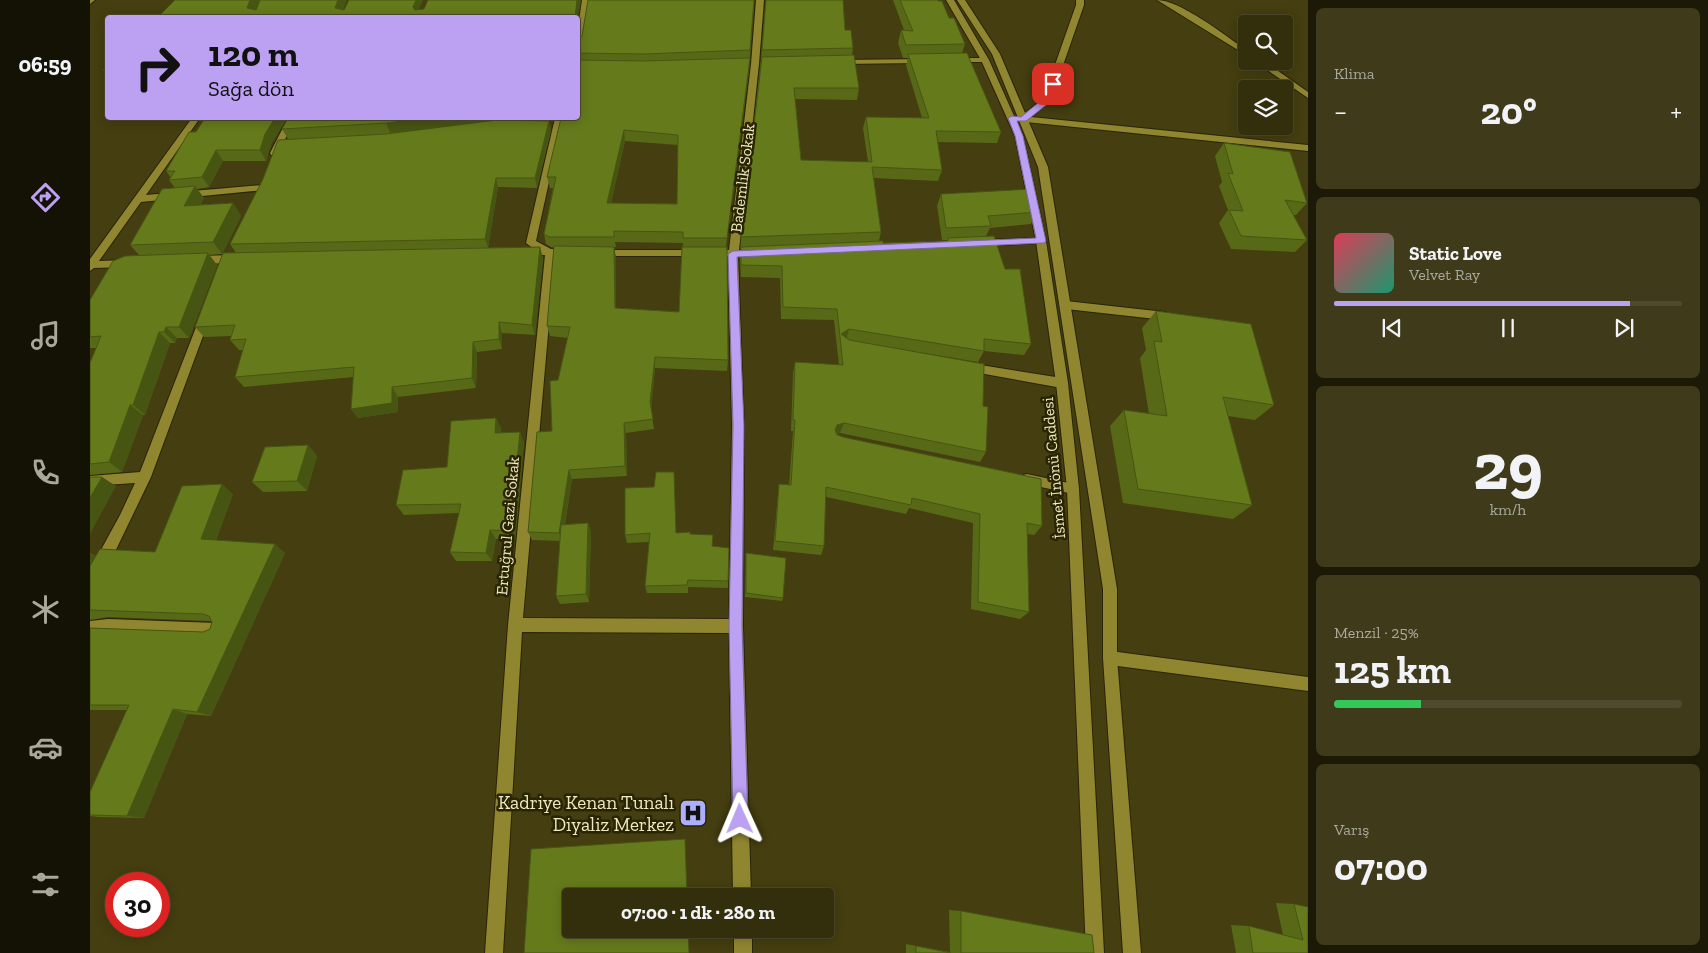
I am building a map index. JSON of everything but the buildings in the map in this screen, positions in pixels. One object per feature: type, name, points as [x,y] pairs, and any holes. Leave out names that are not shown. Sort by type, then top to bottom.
[{"type":"street","points":[[580,34],[586,0]]},
{"type":"street","name":"Bademlik Sokak","points":[[742,888],[736,626],[738,426],[733,254],[756,64],[760,0]]},
{"type":"street","name":"İsmet İnönü Caddesi","points":[[950,0],[1017,119],[1041,241],[1062,383],[1073,489],[1095,953]]},
{"type":"street","points":[[961,0],[996,54],[1017,119],[1043,167],[1110,589],[1110,658],[1132,953]]},
{"type":"street","points":[[1017,119],[1047,100],[1065,52],[1080,0]]},
{"type":"street","points":[[1161,0],[1192,17],[1238,48]]},
{"type":"street","points":[[835,62],[935,60]]},
{"type":"street","points":[[945,60],[985,60]]},
{"type":"street","points":[[1271,70],[1308,96]]},
{"type":"street","points":[[1017,119],[1306,148],[1308,159]]},
{"type":"street","points":[[91,266],[195,120]]},
{"type":"street","points":[[271,162],[282,145],[291,120]]},
{"type":"street","points":[[550,252],[531,243],[554,122]]},
{"type":"street","points":[[140,199],[261,188]]},
{"type":"street","points":[[972,244],[1041,241]]},
{"type":"street","name":"Ertuğrul Gazi Sokak","points":[[494,953],[515,625],[550,252]]},
{"type":"street","points":[[511,253],[762,253]]},
{"type":"street","points":[[188,261],[246,259]]},
{"type":"street","points":[[91,266],[140,263]]},
{"type":"street","points":[[90,583],[103,562],[145,477],[210,304]]},
{"type":"street","points":[[1066,304],[1165,316]]},
{"type":"street","points":[[954,364],[1062,383]]},
{"type":"street","points":[[1015,476],[1073,489]]},
{"type":"street","points":[[90,481],[145,477]]},
{"type":"street","points":[[515,625],[736,626]]},
{"type":"street","points":[[90,628],[108,626],[216,630]]},
{"type":"street","points":[[1110,658],[1308,684]]},
{"type":"street","points":[[743,938],[743,953]]},
{"type":"place","name":"Kadriye Kenan Tunalı Diyaliz Merkez","points":[[693,813]]},
{"type":"route","points":[[740,819],[736,626],[738,426],[733,254],[1041,241],[1019,136],[1012,118],[1023,119],[1047,100],[1053,84]]}]
